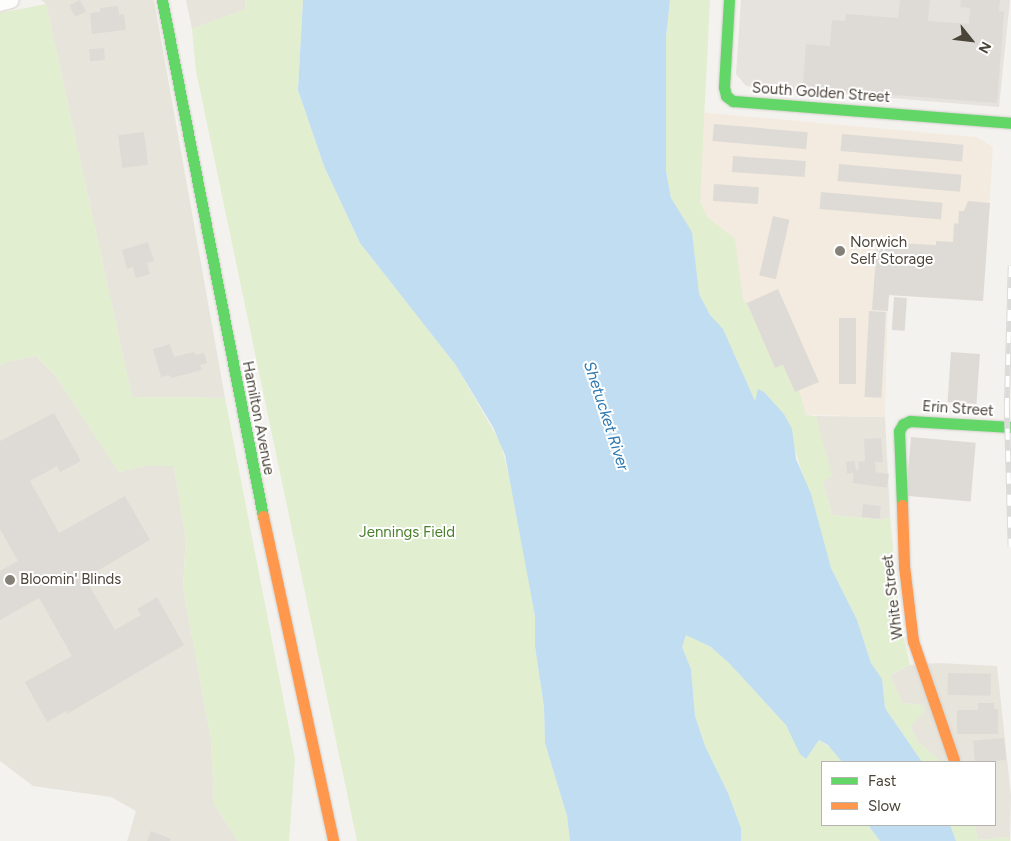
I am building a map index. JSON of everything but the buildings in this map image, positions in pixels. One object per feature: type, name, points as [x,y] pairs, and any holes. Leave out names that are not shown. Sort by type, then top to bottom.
[{"type":"main road","name":"Hamilton Avenue","points":[[162,0],[273,569],[333,841]]},
{"type":"main road","name":"South Golden Street","points":[[729,0],[724,87],[726,96],[733,101],[1011,123]]},
{"type":"main road","name":"Erin Street","points":[[903,424],[914,421],[1011,428]]},
{"type":"main road","name":"White Street","points":[[903,424],[899,435],[902,539],[913,641],[954,760]]},
{"type":"street","points":[[0,2],[10,0]]},
{"type":"shaded area","points":[[41,0],[154,0],[225,398],[132,397],[46,4]]},
{"type":"shaded area","points":[[186,0],[245,0],[246,9],[192,29]]},
{"type":"shaded area","points":[[741,0],[1010,0],[999,107],[746,86],[736,74]]},
{"type":"shaded area","name":"Norwich Self Storage","points":[[665,109],[976,137],[993,147],[983,301],[888,295],[885,417],[784,414],[710,315],[698,293],[692,232],[671,198]]},
{"type":"shaded area","points":[[36,356],[55,375],[119,472],[144,466],[174,466],[186,538],[183,587],[211,740],[214,804],[238,841],[127,841],[136,811],[111,797],[33,786],[0,761],[0,366],[6,362]]},
{"type":"shaded area","points":[[816,416],[885,417],[890,516],[883,520],[832,515],[823,482]]},
{"type":"shaded area","points":[[939,663],[997,666],[1011,795],[1010,837],[978,840],[974,826],[996,826],[996,761],[940,761],[918,742],[910,726],[925,711],[922,705],[902,703],[890,675],[910,665]]},
{"type":"green space","name":"Jennings Field","points":[[245,0],[303,0],[298,90],[324,166],[360,243],[455,364],[501,444],[518,514],[535,616],[535,646],[544,707],[545,743],[567,816],[570,841],[357,841],[196,71],[192,29],[246,9]]},
{"type":"green space","points":[[670,0],[710,0],[700,201],[707,217],[735,239],[743,301],[747,303],[775,368],[783,365],[795,392],[799,390],[806,415],[816,416],[832,476],[823,482],[832,515],[883,520],[890,516],[900,620],[910,665],[890,675],[902,703],[922,705],[925,711],[910,727],[918,742],[940,761],[921,761],[885,708],[882,680],[871,663],[857,620],[831,568],[784,414],[764,392],[755,401],[723,329],[710,315],[699,294],[692,232],[671,198],[666,171],[666,37]]},
{"type":"green space","points":[[46,4],[132,397],[225,398],[295,759],[289,841],[238,841],[214,804],[211,740],[183,587],[186,538],[174,466],[144,466],[119,472],[55,375],[36,356],[6,362],[0,366],[0,13]]},
{"type":"green space","points":[[686,634],[714,649],[786,725],[803,757],[806,759],[819,740],[832,749],[841,761],[821,761],[821,826],[869,826],[880,841],[741,841],[741,828],[728,793],[705,746],[695,716],[691,669],[682,647]]},
{"type":"green space","points":[[949,826],[974,826],[978,840],[1010,837],[1010,841],[956,841]]},
{"type":"water","name":"Shetucket River","points":[[303,0],[670,0],[666,37],[666,171],[671,198],[692,232],[699,294],[710,315],[723,329],[755,401],[758,389],[764,392],[784,414],[792,429],[796,459],[811,494],[831,568],[857,620],[871,663],[882,679],[885,708],[921,761],[841,761],[828,745],[819,740],[806,759],[800,754],[786,725],[729,663],[711,647],[686,635],[682,647],[691,669],[695,716],[705,746],[728,793],[741,828],[741,841],[570,841],[567,816],[545,743],[544,707],[535,646],[535,616],[505,455],[493,427],[455,364],[360,243],[324,166],[298,90]]},
{"type":"water","points":[[869,826],[950,826],[956,841],[880,841]]},
{"type":"railway","points":[[1011,266],[1007,407],[1011,547]]},
{"type":"traffic: fast","points":[[162,0],[263,516]]},
{"type":"traffic: fast","points":[[729,0],[724,87],[726,96],[733,101],[1011,123]]},
{"type":"traffic: fast","points":[[902,505],[899,431],[903,424],[910,421],[1011,427]]},
{"type":"traffic: slow","points":[[902,505],[904,566],[913,641],[954,760]]},
{"type":"traffic: slow","points":[[263,516],[333,841]]},
{"type":"place","name":"Norwich Self Storage","points":[[840,251]]},
{"type":"place","name":"Bloomin' Blinds","points":[[10,580]]}]
